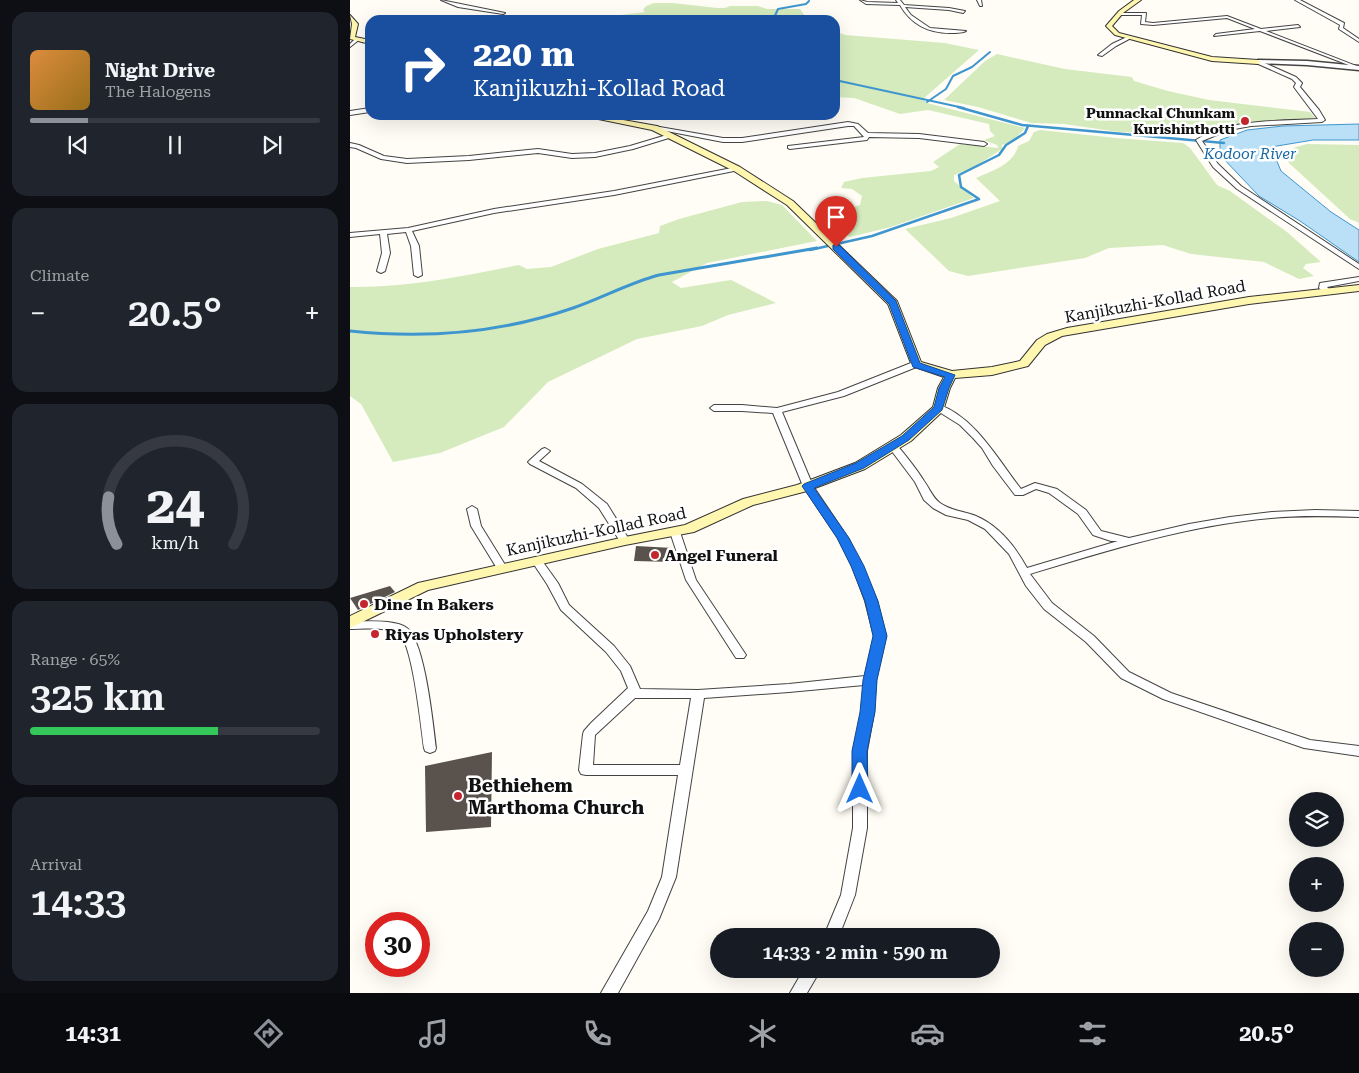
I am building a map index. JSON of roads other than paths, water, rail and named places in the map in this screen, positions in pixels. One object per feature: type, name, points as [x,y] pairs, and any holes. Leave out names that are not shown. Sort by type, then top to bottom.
[{"type":"main road","points":[[1138,0],[1119,14],[1109,26],[1117,34],[1212,59],[1258,62]]},
{"type":"main road","points":[[350,17],[355,24],[352,38],[365,41]]},
{"type":"main road","points":[[610,120],[654,128],[737,169],[790,203],[893,303],[916,364],[950,375],[944,388],[939,408]]},
{"type":"main road","name":"Kanjikuzhi-Kollad Road","points":[[950,375],[992,371],[1024,364],[1038,343],[1067,331],[1243,302],[1326,290],[1359,288]]},
{"type":"main road","name":"Kanjikuzhi-Kollad Road","points":[[350,624],[423,586],[536,560],[689,529],[748,502],[808,486],[860,466],[894,446],[906,438],[939,408]]},
{"type":"street","points":[[443,0],[458,6],[503,12]]},
{"type":"street","points":[[862,0],[866,3],[949,9],[963,12]]},
{"type":"street","points":[[898,0],[910,16],[933,32],[964,31]]},
{"type":"street","points":[[1297,0],[1342,24],[1341,28],[1359,40]]},
{"type":"street","points":[[1119,14],[1144,14],[1143,23],[1153,24],[1228,17],[1359,68]]},
{"type":"street","points":[[1216,35],[1298,26]]},
{"type":"street","points":[[1100,55],[1114,45],[1129,38]]},
{"type":"street","points":[[350,46],[358,39]]},
{"type":"street","points":[[1258,62],[1307,63],[1359,68]]},
{"type":"street","points":[[1258,62],[1294,78],[1299,83],[1297,87],[1322,120],[1250,124],[1227,129],[1200,142],[1209,160],[1264,207],[1292,222],[1359,267]]},
{"type":"street","points":[[350,113],[365,111]]},
{"type":"street","points":[[654,128],[723,140],[742,140],[848,124],[856,125],[866,135],[919,136],[984,144]]},
{"type":"street","points":[[790,147],[867,138],[866,135]]},
{"type":"street","points":[[350,145],[357,146],[383,158],[407,161],[469,158],[538,151],[572,156],[595,155],[631,148],[670,136]]},
{"type":"street","points":[[350,235],[408,230],[494,211],[622,192],[737,169]]},
{"type":"street","points":[[408,230],[415,246],[418,275]]},
{"type":"street","points":[[381,271],[386,253],[382,233]]},
{"type":"street","points":[[1326,290],[1322,288],[1323,285],[1359,279]]},
{"type":"street","points":[[714,408],[777,411],[841,394],[916,364]]},
{"type":"street","points":[[939,408],[963,423],[976,436],[1019,493],[1035,486],[1053,491],[1082,512],[1097,533],[1128,542]]},
{"type":"street","points":[[777,411],[808,486],[843,538],[857,566],[871,601],[880,636],[870,680],[868,712],[860,751],[860,828],[848,895],[835,928]]},
{"type":"street","points":[[894,446],[920,482],[928,498],[937,506],[950,513],[971,518],[989,527],[1013,552],[1024,572],[1048,606],[1068,624],[1090,638],[1125,675],[1138,683],[1195,706],[1215,711],[1309,745],[1359,751]]},
{"type":"street","points":[[545,451],[532,462],[579,486],[603,506],[625,541]]},
{"type":"street","points":[[472,509],[476,526],[502,568]]},
{"type":"street","points":[[1024,572],[1197,524],[1292,512],[1359,514]]},
{"type":"street","points":[[676,532],[691,580],[740,655]]},
{"type":"street","points":[[536,560],[565,608],[610,648],[626,669],[634,688],[632,693],[595,726],[589,734],[586,748],[586,770],[686,770]]},
{"type":"street","points":[[350,624],[383,626],[404,631],[409,636],[414,652],[430,748]]},
{"type":"street","points":[[632,693],[698,694],[870,680]]},
{"type":"street","points":[[608,993],[663,895],[672,863],[698,694]]},
{"type":"street","points":[[798,993],[807,978]]},
{"type":"water","name":"Kodoor River","points":[[1359,124],[1359,140],[1313,140],[1271,147],[1281,171],[1331,212],[1359,230],[1359,262],[1300,221],[1259,196],[1220,155],[1220,140],[1247,130],[1283,126]]},
{"type":"waterway","points":[[775,15],[778,9],[806,4],[809,1]]},
{"type":"waterway","points":[[929,100],[946,89],[953,76],[972,67],[990,52]]},
{"type":"waterway","points":[[840,81],[929,100]]},
{"type":"waterway","points":[[929,100],[964,108]]},
{"type":"waterway","points":[[958,107],[1022,125],[1224,143]]},
{"type":"waterway","points":[[810,250],[872,236],[979,199],[961,187],[959,175],[999,155],[1006,145],[1025,133],[1028,126]]},
{"type":"waterway","points":[[350,331],[435,334],[491,328],[518,323],[573,308],[659,275],[817,248]]},
{"type":"place","name":"Punnackal Chunkam Kurishinthotti","points":[[1245,121]]},
{"type":"place","name":"Angel Funeral","points":[[655,555]]},
{"type":"place","name":"Dine In Bakers","points":[[364,604]]},
{"type":"place","name":"Riyas Upholstery","points":[[375,634]]},
{"type":"place","name":"Bethiehem Marthoma Church","points":[[458,796]]}]
